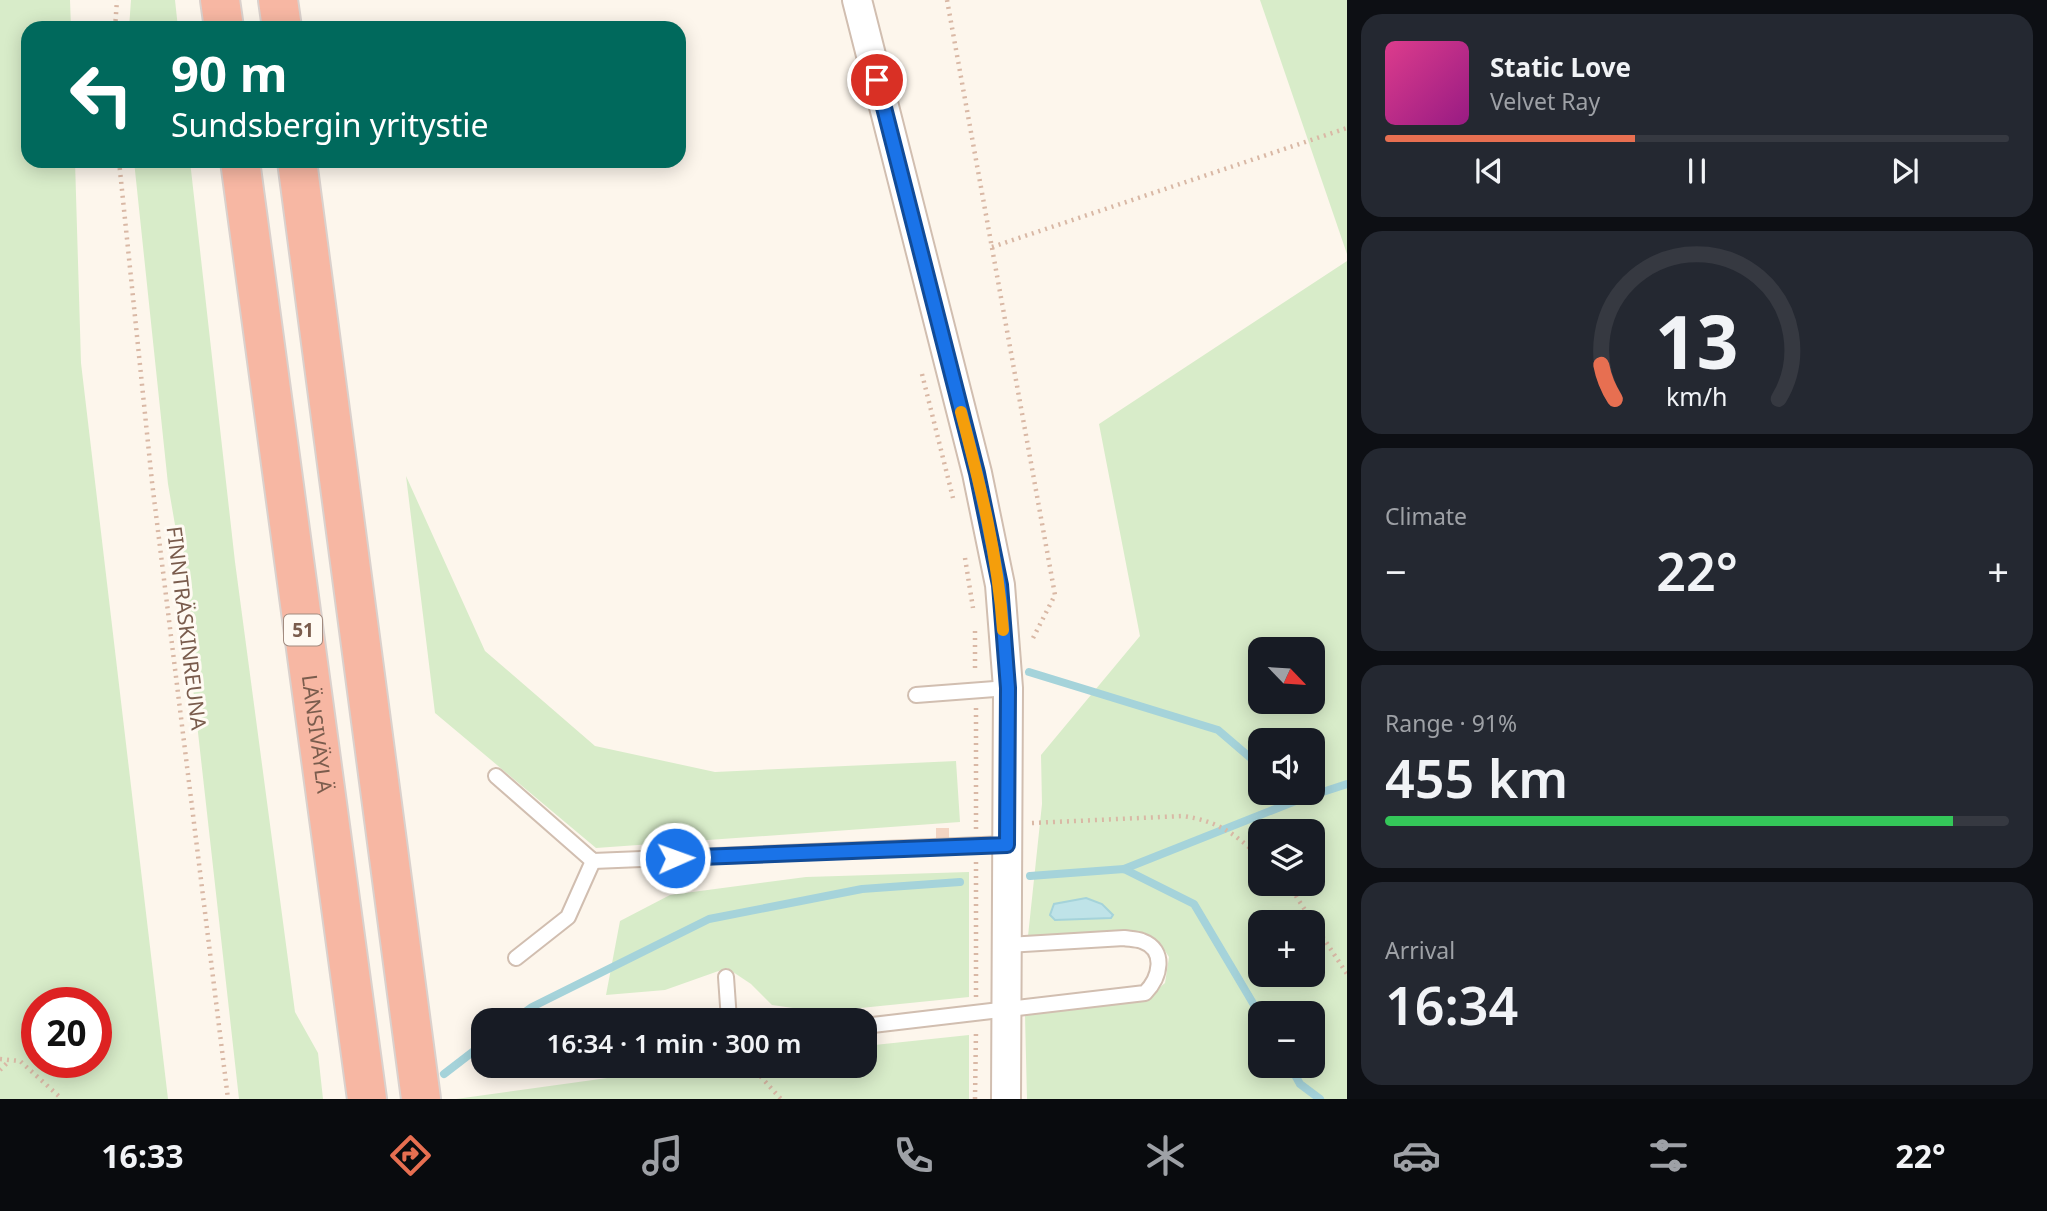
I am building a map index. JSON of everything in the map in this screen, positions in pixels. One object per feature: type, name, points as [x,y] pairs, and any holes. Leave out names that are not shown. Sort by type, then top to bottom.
[{"type":"highway","points":[[220,0],[223,21]]},
{"type":"highway","points":[[278,0],[281,21]]},
{"type":"highway","name":"LÄNSIVÄYLÄ","points":[[241,168],[367,1099]]},
{"type":"highway","points":[[298,168],[421,1099]]},
{"type":"street","points":[[857,0],[977,473],[1000,585],[1008,688],[1006,1099]]},
{"type":"lane","points":[[916,695],[1008,688]]},
{"type":"lane","points":[[496,776],[593,861],[976,847],[1007,834]]},
{"type":"lane","points":[[516,958],[568,917],[593,861]]},
{"type":"lane","points":[[877,1024],[1145,993],[1154,984],[1159,971],[1154,949],[1143,942],[1125,938],[1007,945]]},
{"type":"lane","points":[[726,977],[728,1008]]},
{"type":"path","points":[[116,21],[117,0]]},
{"type":"path","points":[[947,0],[1055,595],[1031,641]]},
{"type":"path","points":[[992,247],[1347,128]]},
{"type":"path","name":"FINNTRÄSKINREUNA","points":[[120,168],[152,482],[228,1099]]},
{"type":"path","points":[[920,365],[954,502]]},
{"type":"path","points":[[964,553],[974,617]]},
{"type":"path","points":[[975,629],[975,1099]]},
{"type":"path","points":[[1007,834],[1183,816],[1207,820],[1248,846]]},
{"type":"path","points":[[1297,896],[1347,974]]},
{"type":"path","points":[[0,1059],[20,1061],[62,1099]]},
{"type":"path","points":[[0,1070],[10,1060]]},
{"type":"path","points":[[762,1078],[781,1099]]},
{"type":"green space","points":[[0,0],[70,0],[71,21],[21,21],[21,168],[75,168],[81,363],[168,1099],[0,1099]]},
{"type":"green space","points":[[131,0],[175,0],[177,21],[130,21]]},
{"type":"green space","points":[[1260,0],[1347,0],[1347,254]]},
{"type":"green space","points":[[135,168],[191,168],[235,562],[295,1012],[318,1053],[323,1099],[239,1099],[190,661],[193,630],[168,484]]},
{"type":"green space","points":[[1347,261],[1347,1099],[1027,1099],[1025,1015],[1147,998],[1165,983],[1169,957],[1160,943],[1137,933],[1028,936],[1042,804],[1041,755],[1140,636],[1099,424]]},
{"type":"green space","points":[[406,476],[485,651],[595,746],[715,772],[956,761],[960,822],[596,848],[435,713]]},
{"type":"green space","points":[[969,872],[969,997],[860,1008],[793,1008],[772,1005],[751,984],[727,968],[665,990],[606,995],[620,921],[670,895],[806,877]]},
{"type":"green space","points":[[969,1035],[969,1099],[456,1099],[607,1078],[877,1078],[877,1045]]},
{"type":"water","points":[[1086,898],[1102,904],[1113,915],[1111,918],[1055,920],[1050,915],[1054,904]]},
{"type":"building","points":[[936,828],[949,828],[949,845],[936,845]]},
{"type":"waterway","points":[[1029,672],[1218,730],[1248,756]]},
{"type":"waterway","points":[[1124,869],[1298,800],[1347,784]]},
{"type":"waterway","points":[[1030,876],[1124,869],[1194,904],[1252,1001]]},
{"type":"waterway","points":[[531,1008],[709,919],[862,889],[960,882]]},
{"type":"waterway","points":[[444,1074],[471,1053]]},
{"type":"waterway","points":[[1297,1078],[1300,1084],[1320,1099]]},
{"type":"slow traffic","points":[[961,412],[977,473],[1000,585],[1003,630]]},
{"type":"route","points":[[675,858],[1007,845],[1008,688],[1000,585],[977,473],[877,80]]}]
